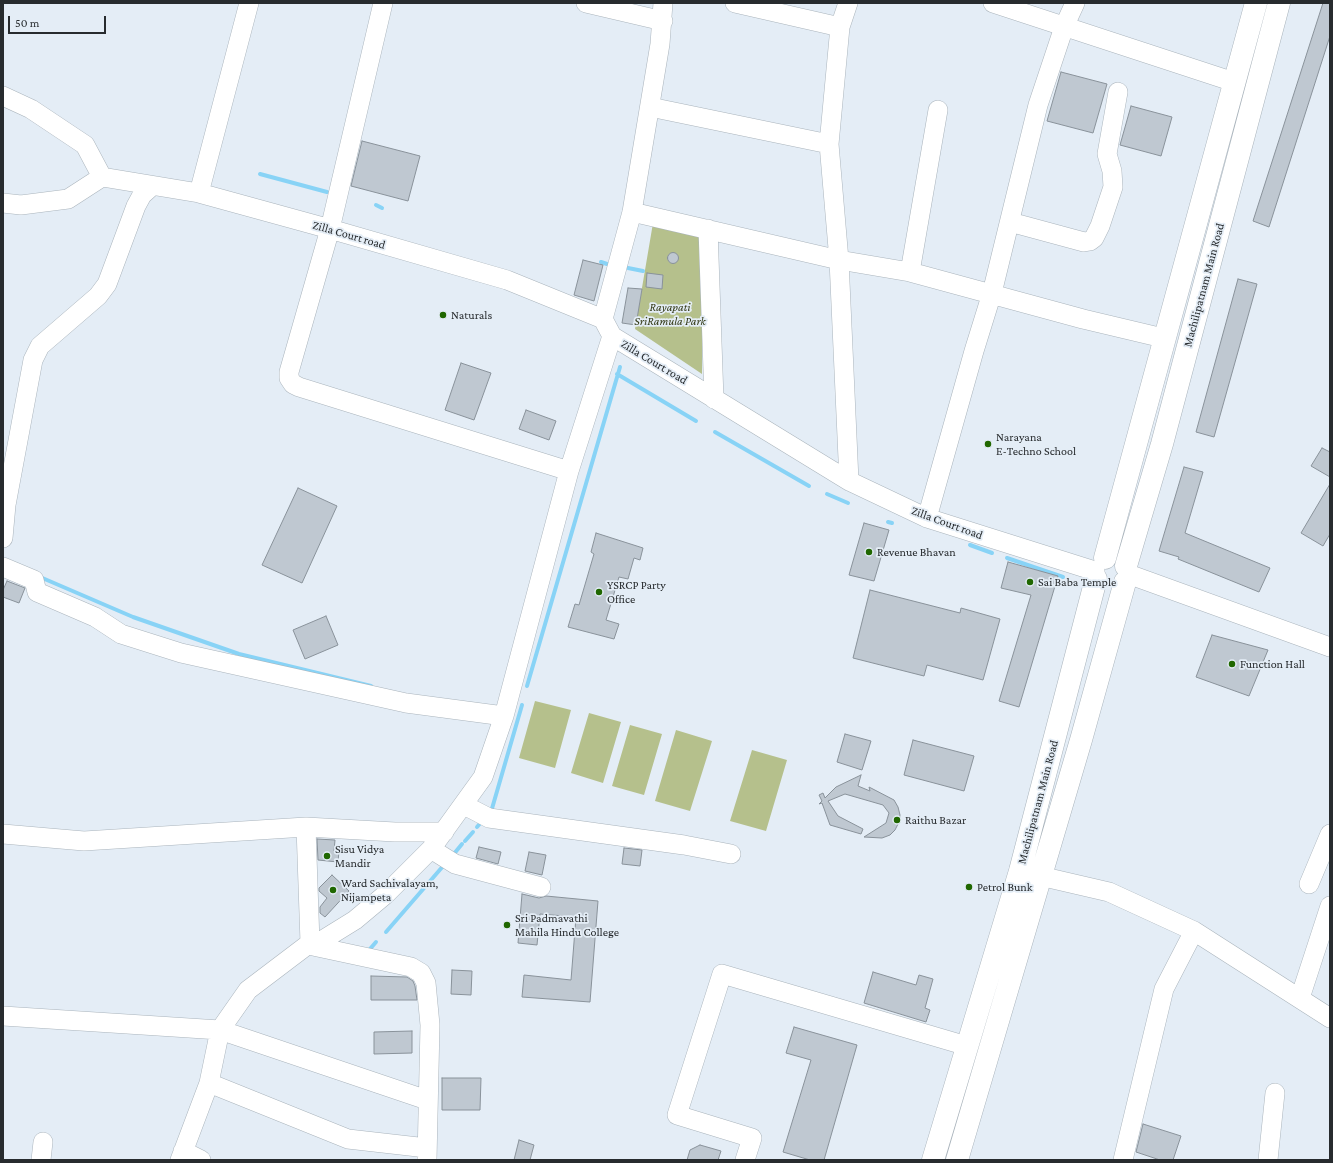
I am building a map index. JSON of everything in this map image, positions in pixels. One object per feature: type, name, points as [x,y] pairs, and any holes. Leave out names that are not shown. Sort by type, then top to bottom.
[{"type":"main road","name":"Machilipatnam Main Road","points":[[933,1160],[1020,871],[1098,569],[1256,3]]},
{"type":"main road","name":"Machilipatnam Main Road","points":[[957,1160],[1041,876],[1126,574],[1162,444],[1278,3]]},
{"type":"main road","points":[[1113,556],[1121,559],[1126,574],[1118,588],[1110,589],[1102,587],[1098,569],[1113,556]]},
{"type":"street","points":[[199,193],[249,3]]},
{"type":"street","points":[[383,3],[330,229],[289,372],[289,378],[294,384],[569,471]]},
{"type":"street","points":[[586,3],[663,12],[650,107],[632,212],[603,319]]},
{"type":"street","points":[[735,3],[840,27]]},
{"type":"street","points":[[848,3],[840,27],[829,144],[839,260],[849,481]]},
{"type":"street","points":[[993,3],[1234,82]]},
{"type":"street","points":[[927,518],[992,293],[1038,105],[1064,27],[1075,3]]},
{"type":"street","points":[[1010,222],[1084,242],[1094,238],[1100,226],[1113,187],[1112,171],[1107,154],[1118,92]]},
{"type":"street","points":[[3,96],[32,109],[85,145],[102,177],[68,199],[21,205],[3,203]]},
{"type":"street","points":[[650,107],[829,144]]},
{"type":"street","points":[[910,272],[938,110]]},
{"type":"street","name":"Zilla Court road","points":[[102,177],[199,193],[507,280],[603,319],[612,336],[849,481],[927,518],[1098,569]]},
{"type":"street","points":[[3,538],[4,505],[33,360],[40,346],[98,296],[107,284],[136,206],[142,195],[152,186]]},
{"type":"street","points":[[632,212],[839,260],[910,272],[992,293],[1083,320],[1163,338]]},
{"type":"street","points":[[708,229],[714,399]]},
{"type":"street","points":[[201,1160],[181,1156],[209,1083],[220,1030],[248,990],[312,944],[355,920],[386,894],[431,849],[483,777],[504,716],[569,471],[612,336]]},
{"type":"street","points":[[3,567],[34,580],[37,592],[95,617],[121,634],[181,653],[406,703],[504,716]]},
{"type":"street","points":[[1126,574],[1330,647]]},
{"type":"street","points":[[464,805],[489,818],[684,845],[731,854]]},
{"type":"street","points":[[3,834],[84,841],[306,827],[394,832],[444,832]]},
{"type":"street","points":[[306,827],[312,944]]},
{"type":"street","points":[[1318,877],[1330,834]]},
{"type":"street","points":[[431,849],[455,864],[541,886]]},
{"type":"street","points":[[1020,871],[1108,892],[1194,930],[1330,1018]]},
{"type":"street","points":[[1300,998],[1330,906]]},
{"type":"street","points":[[1123,1160],[1164,989],[1194,930]]},
{"type":"street","points":[[209,1083],[348,1139],[427,1154],[427,1100],[430,1025],[426,983],[422,973],[410,967],[312,944]]},
{"type":"street","points":[[745,1160],[752,1138],[677,1115],[722,974],[967,1046]]},
{"type":"street","points":[[3,1016],[220,1030],[427,1100]]},
{"type":"street","points":[[1268,1160],[1275,1093]]},
{"type":"green space","name":"Rayapati SriRamula Park","points":[[653,223],[703,237],[702,374],[635,329]]},
{"type":"green space","points":[[535,701],[571,710],[555,768],[519,758]]},
{"type":"green space","points":[[589,713],[621,722],[603,783],[571,773]]},
{"type":"green space","points":[[630,725],[662,734],[644,795],[612,786]]},
{"type":"green space","points":[[676,730],[712,741],[690,811],[655,801]]},
{"type":"green space","points":[[752,750],[787,760],[766,831],[730,821]]},
{"type":"building","points":[[1323,3],[1330,3],[1330,36],[1269,227],[1253,221]]},
{"type":"building","points":[[1061,72],[1107,84],[1093,133],[1047,121]]},
{"type":"building","points":[[1131,106],[1172,117],[1161,156],[1120,145]]},
{"type":"building","points":[[362,141],[420,156],[408,201],[351,186]]},
{"type":"building","points":[[673,252],[677,254],[679,258],[677,262],[673,264],[669,262],[667,258],[669,254]]},
{"type":"building","points":[[583,260],[603,265],[594,301],[574,295]]},
{"type":"building","points":[[647,273],[663,275],[662,289],[646,287]]},
{"type":"building","points":[[1238,279],[1257,284],[1214,437],[1196,432]]},
{"type":"building","points":[[628,288],[642,289],[636,325],[622,323]]},
{"type":"building","points":[[461,363],[491,373],[474,420],[445,410]]},
{"type":"building","points":[[526,410],[556,421],[549,440],[519,429]]},
{"type":"building","points":[[1322,448],[1330,452],[1330,477],[1311,466]]},
{"type":"building","points":[[1184,467],[1203,472],[1185,533],[1270,568],[1259,592],[1178,559],[1179,557],[1159,551]]},
{"type":"building","points":[[1330,484],[1330,534],[1323,546],[1301,533]]},
{"type":"building","points":[[298,488],[337,506],[302,583],[262,565]]},
{"type":"building","name":"Revenue Bhavan","points":[[864,523],[889,530],[874,581],[849,575]]},
{"type":"building","name":"YSRCP Party Office","points":[[596,533],[643,548],[640,560],[634,558],[628,579],[619,577],[606,620],[619,624],[614,639],[568,627],[575,604],[579,605],[594,554],[591,552]]},
{"type":"building","points":[[1008,562],[1058,576],[1019,707],[999,701],[1031,595],[1001,588]]},
{"type":"building","points":[[7,581],[25,588],[19,603],[3,597],[3,590]]},
{"type":"building","points":[[870,590],[960,613],[961,608],[1000,619],[983,680],[927,665],[924,676],[853,658]]},
{"type":"building","points":[[326,616],[338,645],[305,659],[293,630]]},
{"type":"building","name":"Function Hall","points":[[1212,635],[1268,650],[1249,696],[1196,677]]},
{"type":"building","points":[[845,734],[871,741],[862,770],[837,762]]},
{"type":"building","points":[[913,740],[974,756],[964,791],[904,775]]},
{"type":"building","points":[[861,775],[858,786],[870,791],[869,787],[894,800],[898,807],[900,815],[899,822],[895,830],[890,835],[882,838],[864,837],[886,823],[889,813],[883,805],[845,794],[828,801],[838,816],[863,829],[861,834],[830,825],[822,803],[819,804],[822,801],[819,795],[823,793],[825,798],[836,787]]},
{"type":"building","points":[[317,839],[335,840],[334,851],[339,851],[338,862],[318,860]]},
{"type":"building","points":[[479,847],[501,852],[498,864],[476,858]]},
{"type":"building","points":[[624,848],[642,850],[640,866],[622,864]]},
{"type":"building","points":[[529,852],[546,855],[542,875],[525,871]]},
{"type":"building","name":"Ward Sachivalayam, Nijampeta","points":[[332,875],[349,891],[325,917],[320,913],[320,907],[327,898],[319,891],[319,888]]},
{"type":"building","points":[[522,894],[539,898],[546,896],[598,901],[590,1002],[522,997],[524,975],[571,980],[576,917],[540,914],[537,945],[518,943]]},
{"type":"building","points":[[452,970],[472,971],[471,995],[451,994]]},
{"type":"building","points":[[873,972],[916,985],[919,975],[933,979],[925,1008],[930,1010],[926,1022],[864,1003]]},
{"type":"building","points":[[371,976],[407,977],[413,981],[417,1000],[371,1000]]},
{"type":"building","points":[[794,1027],[857,1045],[824,1160],[810,1160],[783,1152],[811,1060],[786,1053]]},
{"type":"building","points":[[412,1031],[412,1053],[374,1054],[374,1032]]},
{"type":"building","points":[[442,1078],[481,1078],[480,1110],[442,1110]]},
{"type":"building","points":[[1143,1124],[1181,1136],[1173,1160],[1160,1160],[1136,1152]]},
{"type":"building","points":[[519,1140],[534,1145],[530,1160],[514,1160]]},
{"type":"building","points":[[700,1145],[721,1151],[718,1160],[687,1160],[690,1150]]},
{"type":"waterway","points":[[260,174],[327,192]]},
{"type":"waterway","points":[[376,205],[382,208]]},
{"type":"waterway","points":[[601,262],[607,264]]},
{"type":"waterway","points":[[628,268],[643,271]]},
{"type":"waterway","points":[[527,686],[620,367]]},
{"type":"waterway","points":[[617,374],[696,421]]},
{"type":"waterway","points":[[715,432],[809,486]]},
{"type":"waterway","points":[[827,494],[848,503]]},
{"type":"waterway","points":[[888,522],[892,523]]},
{"type":"waterway","points":[[970,545],[992,553]]},
{"type":"waterway","points":[[1007,558],[1063,577]]},
{"type":"waterway","points":[[40,577],[133,617],[239,654],[371,686]]},
{"type":"waterway","points":[[491,812],[522,705]]},
{"type":"waterway","points":[[477,827],[483,820]]},
{"type":"waterway","points":[[465,841],[473,832]]},
{"type":"waterway","points":[[453,855],[462,844]]},
{"type":"waterway","points":[[386,932],[444,865]]},
{"type":"waterway","points":[[370,949],[376,942]]},
{"type":"place","name":"Naturals","points":[[443,315]]},
{"type":"place","name":"Narayana E-Techno School","points":[[988,444]]},
{"type":"place","name":"Revenue Bhavan","points":[[869,552]]},
{"type":"place","name":"Sai Baba Temple","points":[[1030,582]]},
{"type":"place","name":"YSRCP Party Office","points":[[599,592]]},
{"type":"place","name":"Function Hall","points":[[1232,664]]},
{"type":"place","name":"Raithu Bazar","points":[[897,820]]},
{"type":"place","name":"Sisu Vidya Mandir","points":[[327,856]]},
{"type":"place","name":"Petrol Bunk","points":[[969,887]]},
{"type":"place","name":"Ward Sachivalayam, Nijampeta","points":[[333,890]]},
{"type":"place","name":"Sri Padmavathi Mahila Hindu College","points":[[507,925]]}]
